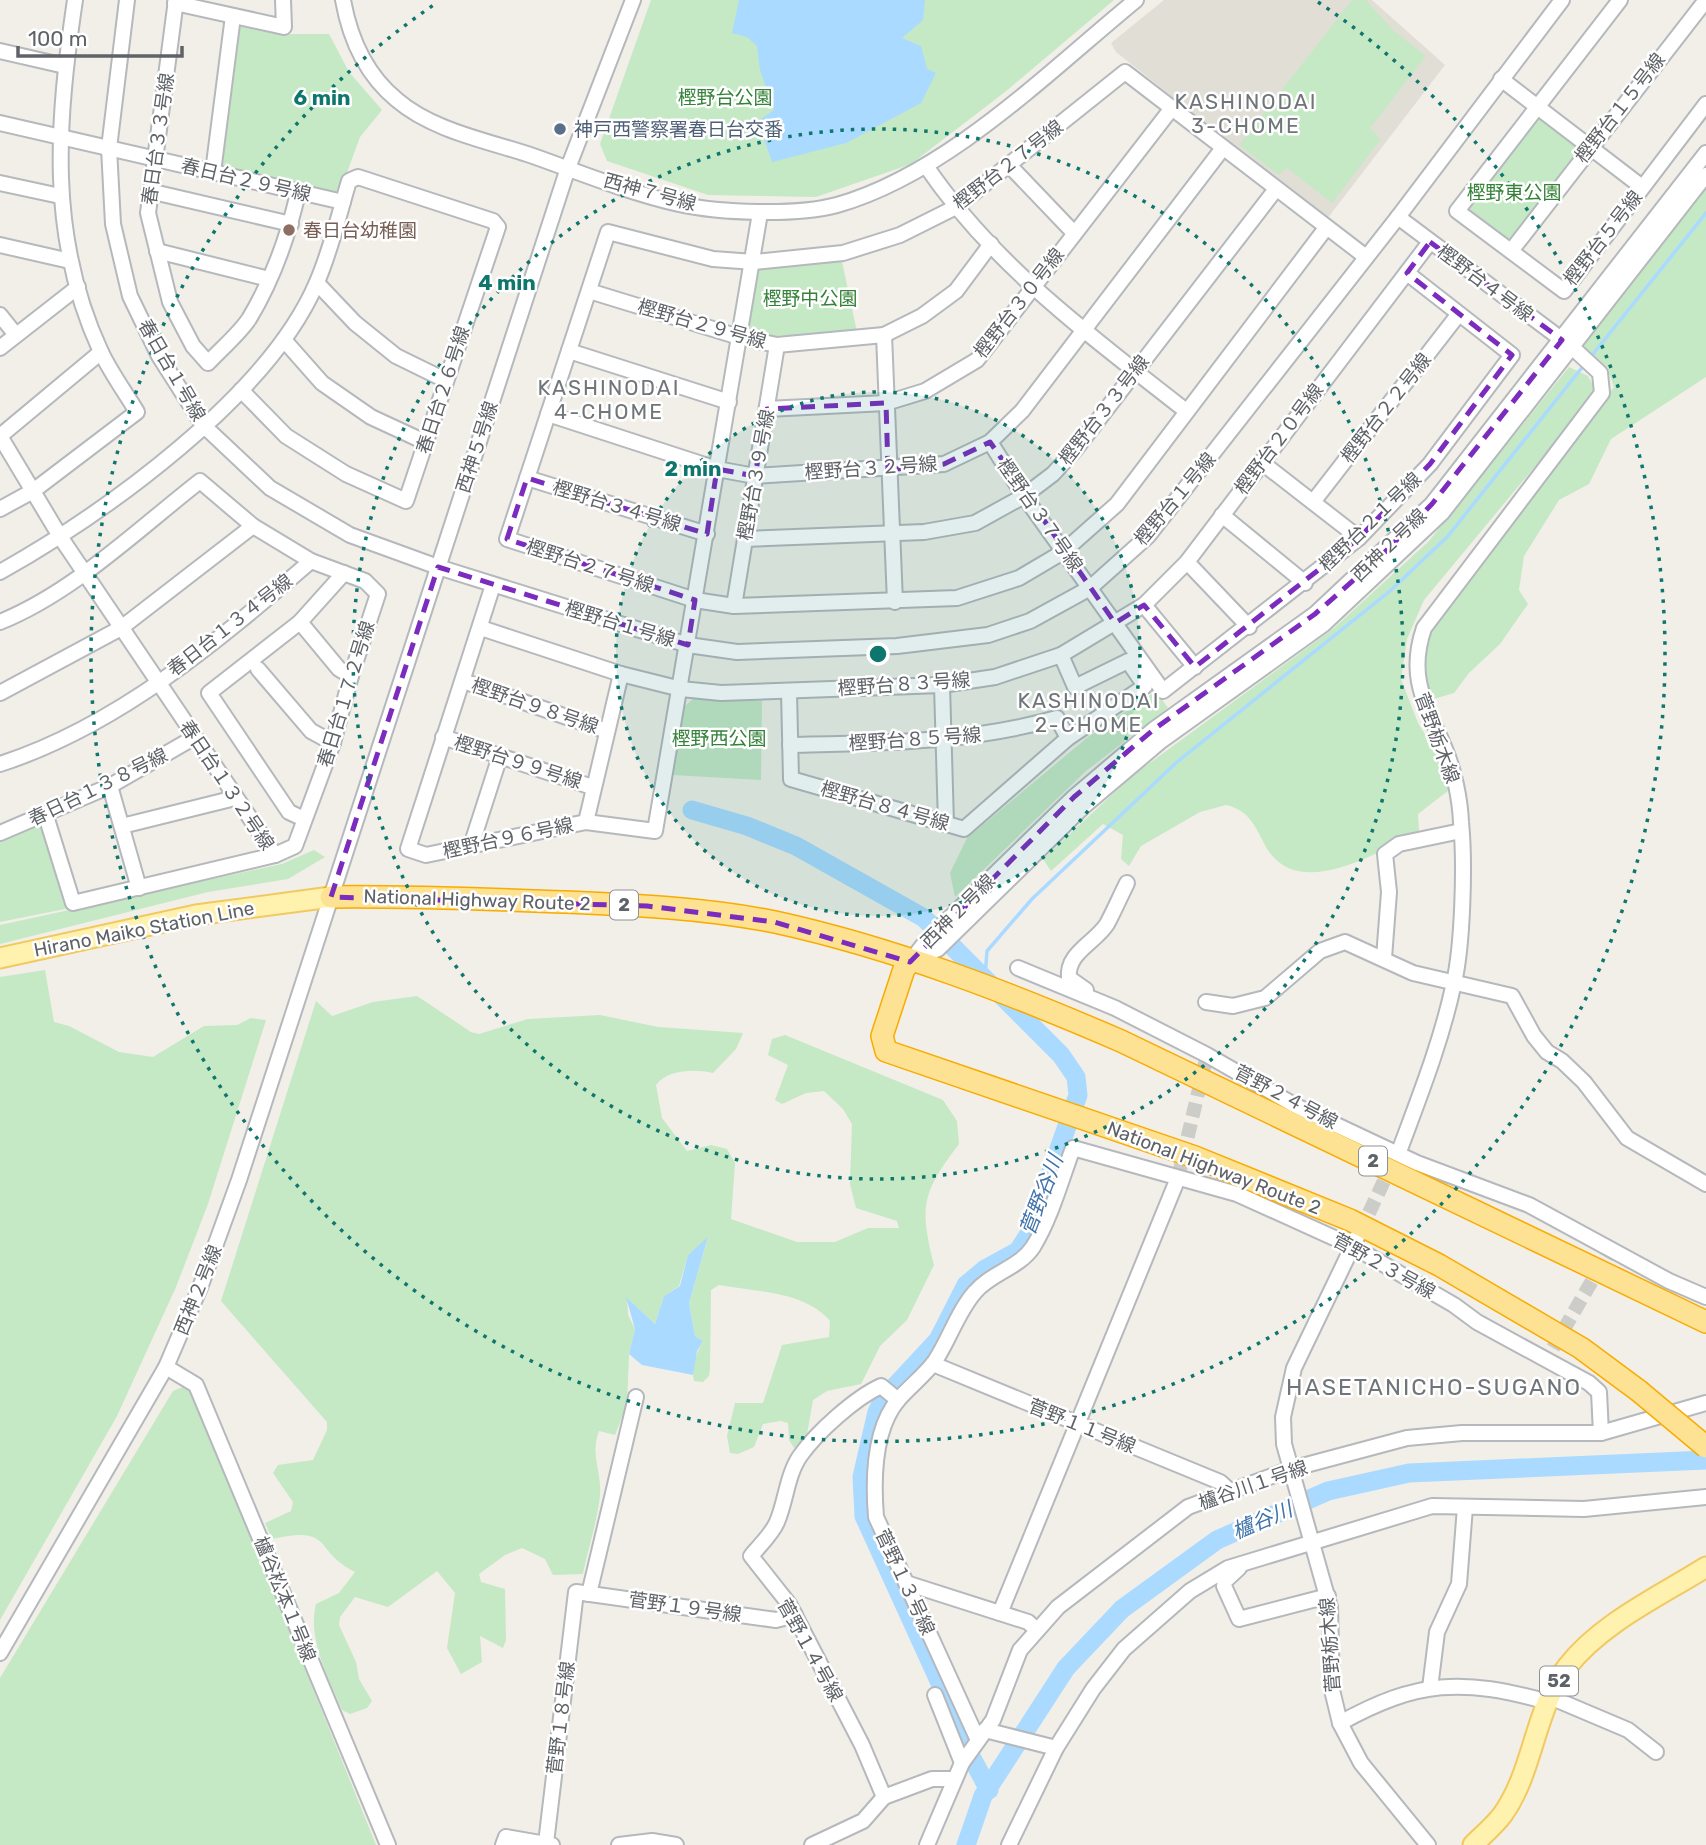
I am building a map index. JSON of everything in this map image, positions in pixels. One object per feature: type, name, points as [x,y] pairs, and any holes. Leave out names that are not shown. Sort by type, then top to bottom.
[{"type":"highway","name":"National Highway Route 2","points":[[331,897],[442,897],[647,906],[711,912],[774,922],[946,971],[1038,1005],[1121,1041],[1706,1322]]},
{"type":"highway","name":"National Highway Route 2","points":[[910,962],[904,969],[881,1036],[887,1051],[1256,1180],[1350,1220],[1439,1265],[1581,1349],[1639,1391],[1706,1447]]},
{"type":"main road","name":"Hirano Maiko Station Line","points":[[0,958],[197,915],[331,897]]},
{"type":"main road","name":"52","points":[[1473,1845],[1503,1814],[1522,1774],[1549,1699],[1567,1667],[1599,1635],[1706,1567]]},
{"type":"street","points":[[0,509],[33,491],[137,412],[101,352],[71,261],[60,196],[59,136],[65,66],[75,0]]},
{"type":"street","name":"春日台１号線","points":[[127,0],[109,148],[113,224],[130,296],[159,356],[203,425],[270,488],[351,535],[438,567]]},
{"type":"street","points":[[175,2],[284,27],[283,0]]},
{"type":"street","name":"西神７号線","points":[[342,0],[347,25],[359,55],[396,100],[433,122],[680,204],[760,212],[835,205],[908,178],[962,142],[1136,0]]},
{"type":"street","name":"西神５号線","points":[[331,897],[568,168],[633,0]]},
{"type":"street","name":"樫野台１号線","points":[[438,567],[688,645],[760,652],[941,643],[988,635],[1030,621],[1090,588],[1148,536],[1398,216],[1562,0]]},
{"type":"street","name":"樫野台５号線","points":[[1620,0],[1457,211],[1564,291],[1706,104]]},
{"type":"street","name":"樫野台１５号線","points":[[1511,251],[1706,0]]},
{"type":"street","name":"春日台３３号線","points":[[175,2],[148,213],[170,302],[194,346],[208,363],[248,321],[269,279],[290,224],[298,192]]},
{"type":"street","points":[[213,172],[233,16]]},
{"type":"street","points":[[0,51],[65,66]]},
{"type":"street","name":"樫野台２７号線","points":[[1326,228],[1117,504],[1063,552],[1019,578],[957,598],[734,606],[695,600],[507,539],[608,232],[702,256],[754,262],[843,253],[900,235],[957,207],[1125,72],[1366,257]]},
{"type":"street","points":[[1501,79],[1642,187]]},
{"type":"street","name":"樫野台３０号線","points":[[767,409],[886,403],[925,391],[977,360],[1172,108]]},
{"type":"street","name":"春日台２９号線","points":[[0,123],[343,202]]},
{"type":"street","name":"樫野台３２号線","points":[[548,414],[718,469],[755,475],[888,470],[944,464],[990,442],[1022,411],[1223,148]]},
{"type":"street","name":"西神２号線","points":[[1576,353],[1706,153]]},
{"type":"street","points":[[1009,165],[1074,233]]},
{"type":"street","points":[[926,166],[957,207],[1032,288],[1186,411]]},
{"type":"street","name":"西神２号線","points":[[910,962],[1161,741],[1324,624],[1390,565],[1442,513],[1576,353],[1706,175]]},
{"type":"street","name":"春日台２６号線","points":[[0,572],[61,538],[137,483],[241,390],[284,340],[317,283],[349,181],[358,177],[493,221],[498,227],[406,501],[346,474],[286,436],[241,390]]},
{"type":"street","points":[[0,183],[60,196]]},
{"type":"street","name":"樫野台３３号線","points":[[745,539],[925,532],[975,523],[1024,496],[1053,474],[1075,450],[1276,189]]},
{"type":"street","points":[[149,191],[290,224]]},
{"type":"street","name":"樫野台９６号線","points":[[494,584],[408,849],[426,855],[586,822],[655,831],[754,262],[760,212]]},
{"type":"street","name":"樫野台４号線","points":[[1398,216],[1576,353]]},
{"type":"street","name":"樫野台２０号線","points":[[1115,623],[1144,605],[1187,562],[1430,242]]},
{"type":"street","name":"樫野台２９号線","points":[[589,291],[739,338],[777,345],[884,335],[922,316],[956,290],[991,244]]},
{"type":"street","points":[[0,245],[71,261]]},
{"type":"street","points":[[156,251],[269,279]]},
{"type":"street","name":"樫野台２１号線","points":[[1090,588],[1163,691],[1305,583],[1359,538],[1430,464],[1512,355],[1407,273]]},
{"type":"street","points":[[317,283],[355,323],[396,356],[445,380]]},
{"type":"street","points":[[0,348],[78,287]]},
{"type":"street","points":[[0,315],[16,335]]},
{"type":"street","name":"樫野台２２号線","points":[[1313,502],[1458,315]]},
{"type":"street","points":[[884,335],[895,602]]},
{"type":"street","points":[[284,340],[322,383],[371,417],[425,442]]},
{"type":"street","name":"樫野台３９号線","points":[[734,606],[777,345]]},
{"type":"street","points":[[569,351],[729,402]]},
{"type":"street","points":[[0,436],[101,352]]},
{"type":"street","name":"菅野栃木線","points":[[1400,1149],[1428,1075],[1454,984],[1460,912],[1461,831],[1446,752],[1419,691],[1417,648],[1424,628],[1442,603],[1602,393],[1600,373],[1576,353]]},
{"type":"street","name":"春日台１３２号線","points":[[0,436],[61,538],[275,855],[73,903],[46,816]]},
{"type":"street","name":"樫野台３７号線","points":[[990,442],[1024,496],[1090,588]]},
{"type":"street","points":[[1261,462],[1359,538]]},
{"type":"street","name":"樫野台３４号線","points":[[527,478],[706,534]]},
{"type":"street","name":"春日台１３４号線","points":[[0,764],[27,755],[101,719],[232,629],[311,561],[253,526],[200,481],[84,572]]},
{"type":"street","points":[[1222,515],[1305,583]]},
{"type":"street","points":[[0,692],[121,628],[253,526]]},
{"type":"street","name":"春日台１７２号線","points":[[275,855],[295,846],[333,743],[351,676],[378,594],[365,581],[311,561]]},
{"type":"street","points":[[1187,562],[1248,627]]},
{"type":"street","points":[[0,622],[19,614],[84,572]]},
{"type":"street","points":[[304,819],[289,812],[209,692],[300,622],[344,573]]},
{"type":"street","points":[[1144,605],[1195,667]]},
{"type":"street","points":[[300,622],[339,669],[351,676]]},
{"type":"street","name":"樫野台８３号線","points":[[681,689],[721,692],[789,691],[942,685],[995,677],[1061,655],[1115,623]]},
{"type":"street","points":[[481,628],[621,674],[681,689]]},
{"type":"street","name":"樫野台８４号線","points":[[789,691],[791,779],[964,829],[1068,738],[1145,686],[1128,661],[1075,687],[1061,655]]},
{"type":"street","points":[[258,669],[311,731],[333,743]]},
{"type":"street","points":[[586,822],[592,787],[621,674]]},
{"type":"street","name":"樫野台９８号線","points":[[463,681],[607,731]]},
{"type":"street","points":[[942,685],[946,824]]},
{"type":"street","name":"樫野台８５号線","points":[[790,745],[944,741],[1010,732],[1057,718],[1068,738]]},
{"type":"street","name":"春日台１３８号線","points":[[0,833],[46,816],[110,786],[195,737]]},
{"type":"street","name":"樫野台９９号線","points":[[443,737],[592,787]]},
{"type":"street","points":[[471,846],[500,756]]},
{"type":"street","points":[[110,786],[139,888]]},
{"type":"street","points":[[121,826],[235,798]]},
{"type":"street","points":[[1384,958],[1389,892],[1385,854],[1399,844],[1461,831]]},
{"type":"street","points":[[1101,1002],[1069,978],[1068,968],[1072,959],[1105,927],[1127,883]]},
{"type":"street","name":"西神２号線","points":[[0,1653],[166,1367],[201,1285],[234,1193],[331,897]]},
{"type":"street","points":[[1206,1002],[1233,1006],[1265,998],[1321,951],[1345,942],[1413,973],[1512,996],[1534,1036],[1547,1052],[1562,1061],[1584,1082],[1627,1138],[1706,1184]]},
{"type":"street","name":"菅野２４号線","points":[[1018,968],[1101,1002],[1207,1055],[1296,1106],[1417,1163],[1529,1205],[1609,1252],[1706,1297]]},
{"type":"street","name":"菅野２３号線","points":[[1073,1148],[1237,1194],[1355,1241],[1477,1322],[1550,1354],[1589,1383],[1599,1392],[1601,1433]]},
{"type":"street","name":"菅野１３号線","points":[[981,1734],[876,1517],[874,1496],[881,1434],[886,1416],[933,1364],[973,1294],[987,1280],[1022,1260],[1033,1246],[1073,1148]]},
{"type":"street","points":[[1000,1613],[1178,1178]]},
{"type":"street","points":[[1291,1469],[1284,1444],[1286,1394],[1294,1368],[1355,1241]]},
{"type":"street","name":"菅野１１号線","points":[[933,1364],[1220,1482],[1230,1492]]},
{"type":"street","name":"櫨谷松本１号線","points":[[166,1367],[197,1384],[388,1845]]},
{"type":"street","name":"菅野１４号線","points":[[884,1797],[862,1745],[794,1615],[751,1556],[776,1525],[800,1457],[864,1394],[881,1386],[898,1400]]},
{"type":"street","name":"菅野１８号線","points":[[550,1844],[582,1593],[636,1397]]},
{"type":"street","name":"櫨谷川１号線","points":[[927,1845],[962,1763],[993,1720],[1020,1650],[1058,1607],[1188,1507],[1291,1469],[1407,1438],[1462,1433],[1601,1433],[1706,1403]]},
{"type":"street","name":"菅野栃木線","points":[[1291,1469],[1328,1596],[1332,1690],[1340,1723],[1361,1763],[1428,1845]]},
{"type":"street","points":[[1009,1845],[1056,1748],[1093,1689],[1124,1649],[1190,1591],[1228,1568],[1432,1506],[1584,1509],[1706,1497]]},
{"type":"street","points":[[1430,1688],[1437,1632],[1458,1584],[1465,1507]]},
{"type":"street","points":[[1244,1563],[1225,1581],[1224,1586],[1239,1619],[1328,1596]]},
{"type":"street","points":[[906,1583],[1028,1622],[1037,1630]]},
{"type":"street","name":"菅野１９号線","points":[[582,1593],[776,1620],[794,1615]]},
{"type":"street","points":[[1340,1723],[1380,1701],[1430,1688],[1460,1685],[1502,1689],[1549,1699],[1628,1730],[1656,1752]]},
{"type":"street","points":[[935,1695],[962,1763]]},
{"type":"street","points":[[981,1734],[1056,1748]]},
{"type":"street","points":[[812,1845],[863,1821],[884,1797],[932,1779],[954,1779]]},
{"type":"street","points":[[503,1845],[506,1838],[550,1844]]},
{"type":"street","points":[[619,1845],[652,1841],[676,1845]]},
{"type":"highlighted area","points":[[1430,242],[1562,340],[1432,504],[1381,556],[1315,614],[1153,730],[1074,797],[910,962],[774,922],[647,906],[331,897],[438,567],[688,645],[695,600],[507,539],[527,478],[707,534],[717,469],[755,476],[767,409],[886,403],[888,470],[944,464],[990,442],[1115,623],[1144,605],[1195,667],[1359,538],[1430,464],[1512,355],[1407,273]]},
{"type":"shaded area","points":[[1164,0],[1372,0],[1445,65],[1327,219],[1116,52],[1111,43]]},
{"type":"green space","name":"樫野台公園","points":[[651,0],[1114,0],[1005,92],[911,164],[816,197],[708,195],[607,161],[600,144]]},
{"type":"green space","points":[[1352,0],[1366,0],[1394,31],[1426,56],[1370,128],[1381,139],[1332,203],[1287,168],[1279,175],[1239,145]]},
{"type":"green space","points":[[241,25],[287,34],[329,34],[349,72],[382,110],[360,137],[341,189],[335,193],[225,169],[217,160],[236,29]]},
{"type":"green space","name":"樫野東公園","points":[[1537,116],[1578,145],[1580,153],[1514,241],[1506,241],[1469,213],[1468,204]]},
{"type":"green space","points":[[1706,189],[1706,377],[1611,439],[1589,484],[1559,500],[1524,556],[1519,590],[1528,604],[1500,644],[1469,673],[1454,693],[1427,701],[1422,682],[1428,629],[1614,387],[1607,367],[1584,348],[1585,341]]},
{"type":"green space","name":"樫野中公園","points":[[841,257],[857,332],[754,337],[747,333],[758,270],[766,266]]},
{"type":"green space","points":[[1569,367],[1588,376],[1595,389],[1590,400],[1424,600],[1407,639],[1401,679],[1418,723],[1439,757],[1449,790],[1418,814],[1419,832],[1382,851],[1338,868],[1317,872],[1296,871],[1279,862],[1246,815],[1226,805],[1200,812],[1141,846],[1129,866],[1121,859],[1123,835],[1103,824],[1051,871],[1043,859],[1132,776],[1334,628],[1429,541]]},
{"type":"green space","points":[[1156,691],[1168,708],[1086,771],[955,897],[950,873],[967,838],[1088,737]]},
{"type":"green space","name":"樫野西公園","points":[[695,697],[762,701],[761,780],[673,775],[683,708]]},
{"type":"green space","points":[[39,824],[45,826],[70,908],[0,922],[0,838]]},
{"type":"green space","points":[[314,850],[325,857],[288,879],[208,892],[0,944],[0,925],[282,864]]},
{"type":"green space","points":[[45,970],[54,1022],[69,1026],[119,1052],[153,1057],[204,1026],[237,1025],[251,1018],[266,1020],[208,1204],[176,1287],[117,1416],[0,1620],[0,977]]},
{"type":"green space","points":[[417,996],[471,1032],[479,1034],[528,1019],[600,1015],[658,1027],[743,1033],[736,1049],[713,1073],[675,1073],[656,1085],[662,1118],[687,1151],[711,1145],[727,1149],[735,1163],[731,1219],[797,1242],[835,1242],[868,1228],[899,1228],[897,1221],[856,1208],[850,1184],[852,1124],[843,1109],[824,1091],[806,1093],[782,1104],[775,1100],[788,1065],[768,1055],[772,1039],[785,1035],[943,1100],[957,1121],[959,1144],[937,1175],[927,1201],[926,1228],[934,1265],[907,1320],[880,1346],[861,1384],[827,1391],[813,1400],[806,1440],[802,1447],[794,1448],[789,1440],[788,1423],[780,1421],[763,1424],[754,1447],[738,1454],[730,1453],[727,1436],[735,1403],[763,1403],[782,1345],[829,1337],[830,1321],[820,1311],[779,1294],[719,1285],[711,1290],[710,1368],[709,1376],[703,1382],[694,1381],[695,1361],[703,1341],[695,1336],[689,1303],[708,1238],[688,1255],[679,1286],[664,1296],[655,1324],[627,1298],[628,1315],[635,1329],[629,1354],[627,1404],[615,1435],[599,1431],[597,1438],[600,1495],[583,1574],[553,1575],[545,1559],[522,1548],[505,1555],[479,1574],[481,1582],[505,1589],[506,1640],[503,1648],[480,1636],[482,1662],[461,1674],[447,1648],[455,1593],[437,1571],[388,1607],[355,1597],[340,1617],[339,1625],[356,1662],[359,1679],[372,1701],[367,1708],[350,1714],[342,1710],[326,1672],[317,1645],[314,1617],[316,1604],[339,1593],[355,1572],[342,1564],[315,1538],[306,1535],[272,1539],[265,1523],[291,1511],[293,1502],[273,1473],[278,1465],[313,1460],[327,1430],[327,1422],[221,1301],[316,1001],[332,1016],[373,1002]]},
{"type":"green space","points":[[183,1387],[192,1389],[376,1845],[0,1845],[0,1678],[173,1391]]},
{"type":"water","points":[[739,0],[925,0],[923,20],[902,38],[921,46],[927,69],[936,73],[921,103],[846,143],[772,162],[758,121],[774,110],[760,70],[757,46],[747,37],[732,33]]},
{"type":"water","points":[[708,1237],[689,1303],[695,1336],[703,1341],[697,1351],[693,1375],[642,1365],[629,1354],[635,1329],[626,1297],[655,1324],[664,1296],[680,1286],[688,1255]]},
{"type":"waterway","points":[[1589,359],[1706,213]]},
{"type":"waterway","points":[[985,977],[987,951],[1032,899],[1177,762],[1390,591],[1448,536],[1584,365]]},
{"type":"waterway","name":"菅野谷川","points":[[692,810],[747,826],[796,846],[924,918],[1061,1055],[1076,1077],[1078,1095],[1029,1234],[1018,1251],[985,1269],[966,1285],[938,1340],[885,1397],[877,1412],[862,1477],[864,1516],[946,1696],[960,1736],[989,1790]]},
{"type":"waterway","name":"櫨谷川","points":[[966,1845],[983,1796],[1066,1668],[1122,1609],[1217,1540],[1328,1491],[1409,1473],[1706,1460]]},
{"type":"tunnel","points":[[1178,1178],[1207,1055]]},
{"type":"tunnel","points":[[1360,1232],[1393,1162]]},
{"type":"tunnel","points":[[1553,1348],[1607,1255]]},
{"type":"place","name":"神戸西警察署春日台交番","points":[[560,129]]},
{"type":"place","name":"春日台幼稚園","points":[[289,230]]},
{"type":"district","name":"KASHINODAI 3-CHOME","points":[[1246,113]]},
{"type":"district","name":"KASHINODAI 4-CHOME","points":[[609,399]]},
{"type":"district","name":"KASHINODAI 2-CHOME","points":[[1089,712]]},
{"type":"district","name":"HASETANICHO-SUGANO","points":[[1434,1387]]}]
